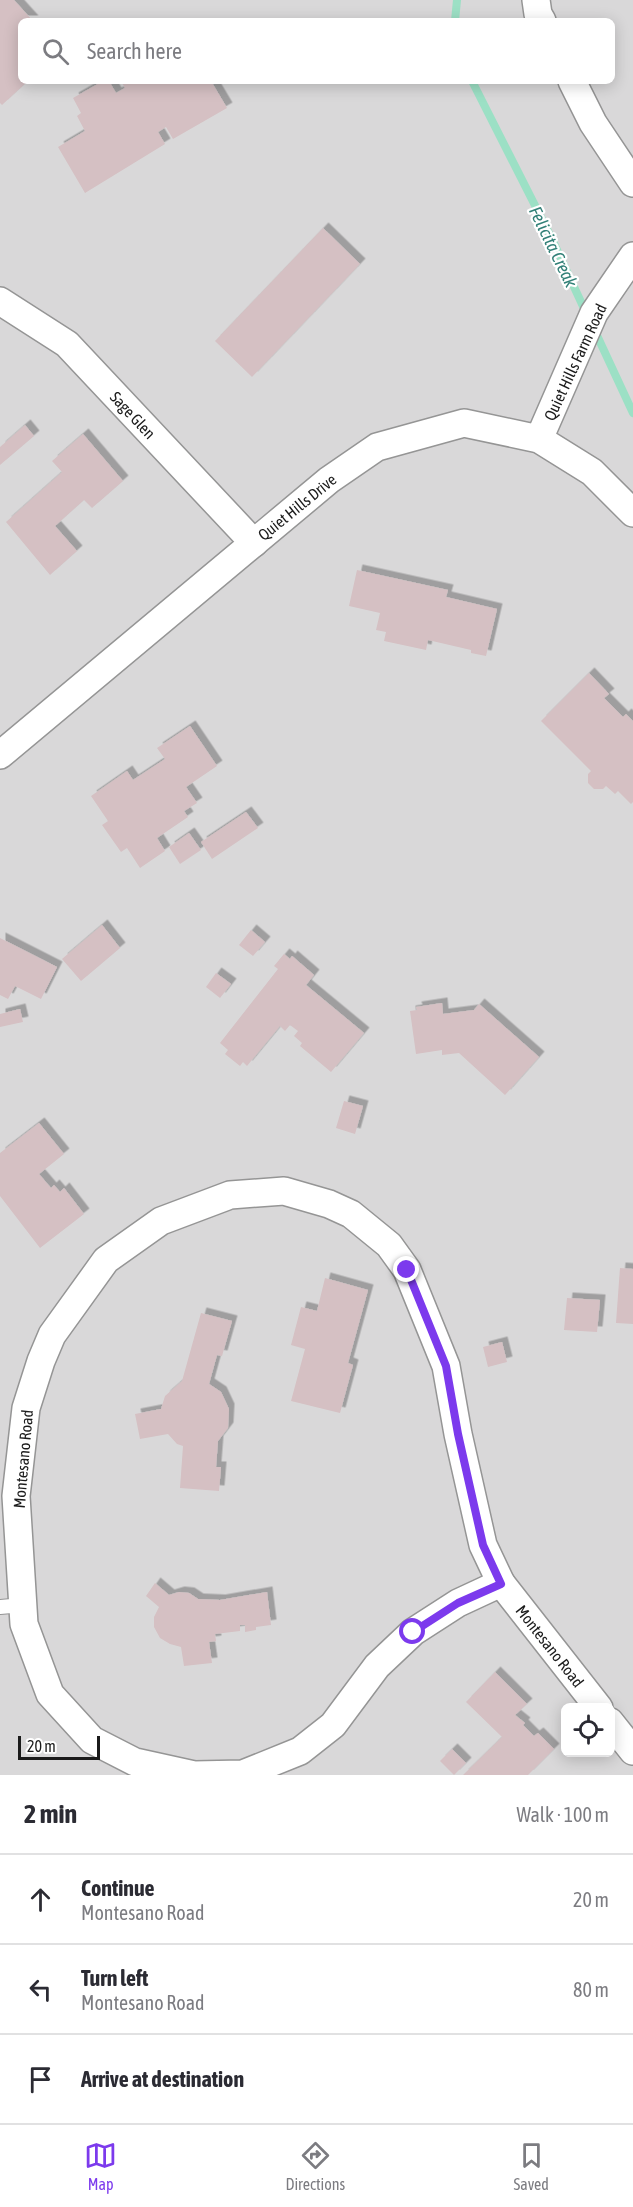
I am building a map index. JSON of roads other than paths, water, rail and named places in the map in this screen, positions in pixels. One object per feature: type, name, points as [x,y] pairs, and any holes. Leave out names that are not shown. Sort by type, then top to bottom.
[{"type":"street","points":[[574,84],[593,123],[633,183]]},
{"type":"street","name":"Quiet Hills Farm Road","points":[[539,440],[594,314],[633,256]]},
{"type":"street","name":"Sage Glen","points":[[0,301],[67,344],[254,543]]},
{"type":"street","name":"Quiet Hills Drive","points":[[0,755],[329,480],[377,447],[464,423],[539,440],[592,472],[633,513]]},
{"type":"street","name":"Montesano Road","points":[[501,1584],[458,1603],[413,1632],[377,1666],[333,1725],[300,1751],[243,1774],[194,1775],[135,1762],[92,1740],[50,1694],[24,1624],[11,1606],[16,1496],[27,1408],[41,1361],[52,1335],[106,1260],[161,1221],[230,1195],[284,1191],[329,1204],[351,1214],[389,1245],[407,1270],[446,1366],[458,1434],[483,1545],[501,1584],[596,1703]]},
{"type":"street","points":[[615,1728],[633,1751]]},
{"type":"waterway","name":"Felicita Creak","points":[[455,18],[457,0]]},
{"type":"waterway","name":"Felicita Creak","points":[[474,84],[551,237],[587,315]]},
{"type":"waterway","name":"Felicita Creak","points":[[594,329],[633,413]]}]
